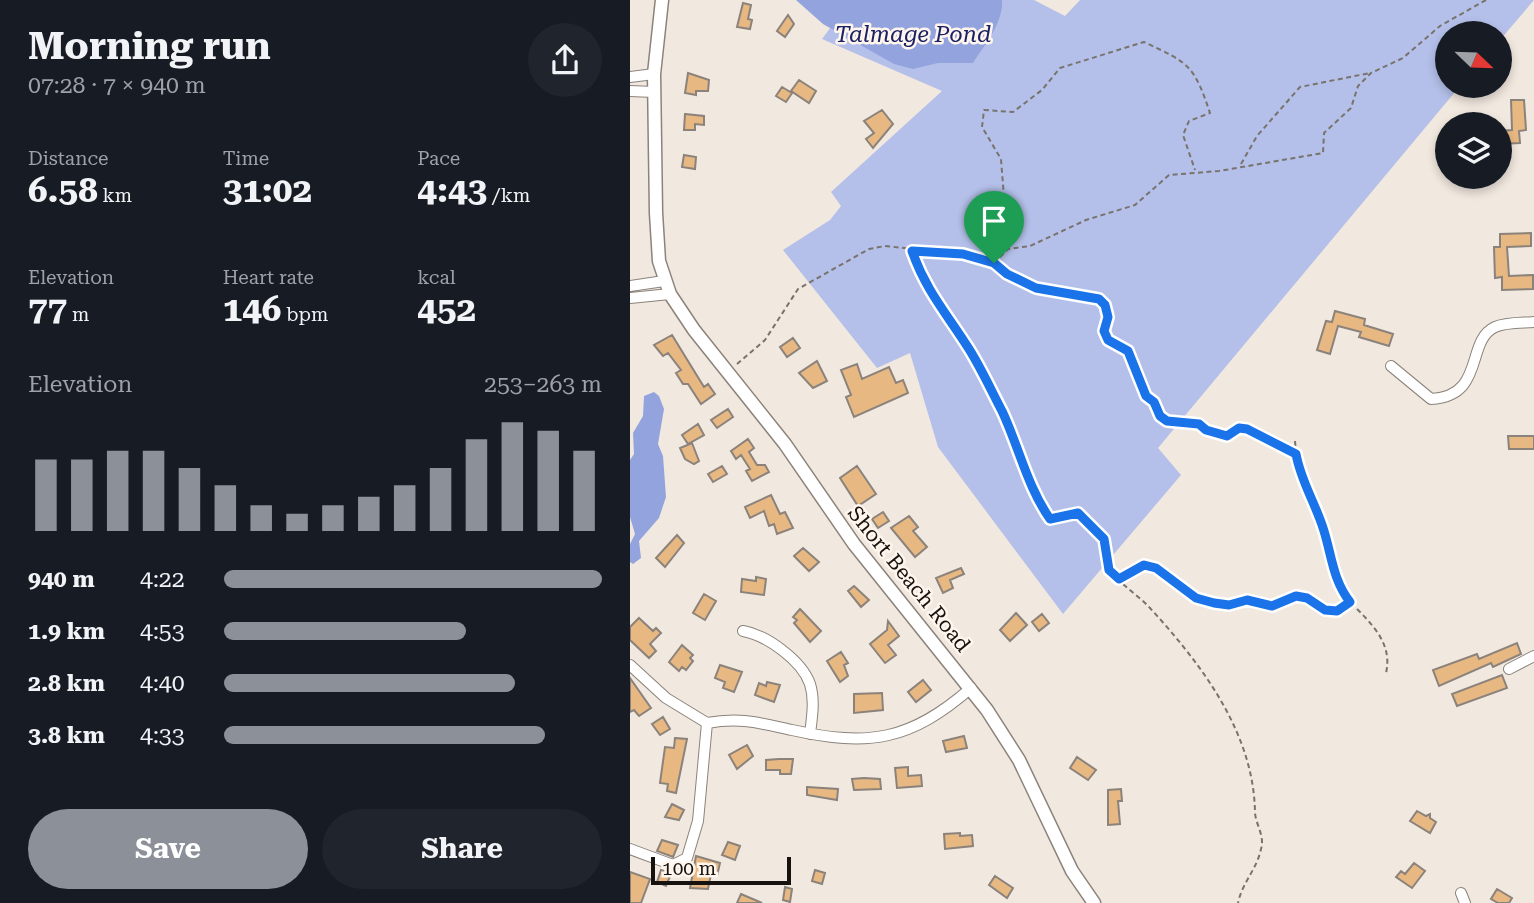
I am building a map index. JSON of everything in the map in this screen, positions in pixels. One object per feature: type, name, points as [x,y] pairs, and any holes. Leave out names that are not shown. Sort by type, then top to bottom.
[{"type":"main road","name":"Short Beach Road","points":[[662,0],[654,74],[657,247],[664,281],[670,294],[778,435],[854,544],[971,688],[1013,748],[1072,872],[1094,903]]},
{"type":"street","points":[[630,77],[654,74]]},
{"type":"street","points":[[630,91],[654,92]]},
{"type":"street","points":[[630,286],[664,281]]},
{"type":"street","points":[[630,298],[670,294]]},
{"type":"street","points":[[1391,366],[1431,399],[1448,398],[1463,387],[1487,333],[1497,326],[1534,322]]},
{"type":"street","points":[[743,631],[772,641],[809,681],[813,697],[810,734]]},
{"type":"street","points":[[1509,669],[1534,656]]},
{"type":"street","points":[[630,665],[666,698],[707,723],[749,719],[853,741],[891,736],[927,719],[971,688]]},
{"type":"street","points":[[630,849],[673,865],[687,858],[698,821],[707,723]]},
{"type":"path","points":[[1240,166],[1256,136],[1300,87],[1371,73],[1403,58],[1440,26],[1486,0]]},
{"type":"path","points":[[1009,249],[1001,159],[982,127],[984,110],[1013,112],[1042,90],[1060,68],[1143,43],[1178,58],[1192,69],[1210,113],[1189,121],[1183,135],[1195,171]]},
{"type":"path","points":[[994,263],[1009,249],[1030,246],[1086,220],[1135,205],[1169,176],[1195,171],[1219,171],[1323,153],[1324,134],[1351,108],[1358,86],[1371,73]]},
{"type":"path","points":[[728,371],[765,340],[798,289],[869,249],[885,246],[912,251],[963,254],[994,263],[1007,274],[1036,288],[1099,299],[1105,305],[1108,317],[1104,331],[1108,340],[1128,351],[1146,396],[1167,421],[1199,424],[1206,430],[1227,436],[1239,428],[1247,429],[1296,454]]},
{"type":"path","points":[[912,251],[937,307],[969,348],[1003,414],[1024,470],[1050,519],[1078,513],[1104,539],[1109,570],[1191,655],[1234,725],[1247,755],[1256,793],[1255,817],[1262,848],[1241,890],[1238,903]]},
{"type":"path","points":[[1295,441],[1300,475],[1324,530],[1335,578],[1350,602],[1382,639],[1390,658],[1386,673]]},
{"type":"path","points":[[1119,579],[1144,565],[1156,568],[1196,598],[1214,603],[1229,605],[1247,600],[1272,606],[1296,596],[1307,598],[1325,610],[1337,611],[1350,602]]},
{"type":"shaded area","points":[[851,0],[1034,0],[1065,16],[1080,0],[1534,0],[1512,26],[1512,21],[1435,21],[1435,98],[1450,98],[1438,112],[1435,112],[1435,116],[1158,448],[1181,475],[1063,614],[938,447],[910,353],[877,368],[783,250],[830,220],[841,206],[831,192],[942,91],[822,39]]},
{"type":"water","name":"Talmage Pond","points":[[796,0],[1002,0],[1002,8],[997,25],[973,63],[938,63],[913,69],[894,64],[823,24]]},
{"type":"water","points":[[654,392],[659,396],[664,409],[658,444],[663,456],[666,497],[659,518],[639,541],[641,558],[633,564],[630,562],[630,544],[635,534],[630,517],[630,460],[634,454],[633,433],[643,416],[644,396]]},
{"type":"building","points":[[743,3],[751,5],[748,19],[752,20],[750,29],[737,27]]},
{"type":"building","points":[[788,15],[794,24],[785,37],[777,31]]},
{"type":"building","points":[[688,73],[709,80],[708,91],[696,91],[696,95],[685,93]]},
{"type":"building","points":[[799,80],[816,91],[809,103],[791,91]]},
{"type":"building","points":[[782,87],[792,93],[786,102],[776,96]]},
{"type":"building","points":[[1511,100],[1524,100],[1526,130],[1519,131],[1520,143],[1512,143]]},
{"type":"building","points":[[882,110],[893,124],[873,148],[866,139],[874,133],[864,121]]},
{"type":"building","points":[[685,114],[704,116],[704,125],[695,124],[695,130],[684,130]]},
{"type":"building","points":[[684,155],[696,157],[695,169],[682,167]]},
{"type":"building","points":[[1531,233],[1531,246],[1507,247],[1509,276],[1533,275],[1533,289],[1502,290],[1502,277],[1495,278],[1494,247],[1500,247],[1500,234]]},
{"type":"building","points":[[1335,311],[1365,319],[1364,325],[1393,334],[1389,346],[1359,337],[1361,332],[1338,326],[1330,354],[1317,350],[1326,321],[1332,322]]},
{"type":"building","points":[[672,335],[704,387],[708,384],[715,394],[701,404],[688,384],[683,384],[676,373],[681,370],[668,353],[663,356],[654,345]]},
{"type":"building","points":[[793,338],[800,348],[787,357],[780,347]]},
{"type":"building","points":[[817,361],[827,381],[813,388],[799,373]]},
{"type":"building","points":[[857,364],[862,379],[889,367],[896,383],[903,380],[908,393],[854,417],[846,397],[851,395],[841,370]]},
{"type":"building","points":[[728,409],[733,417],[717,428],[711,420]]},
{"type":"building","points":[[698,424],[704,435],[688,444],[682,435]]},
{"type":"building","points":[[1508,436],[1534,436],[1534,449],[1509,449]]},
{"type":"building","points":[[748,439],[754,448],[749,452],[757,465],[765,465],[769,472],[752,481],[746,471],[750,469],[741,455],[736,459],[731,451]]},
{"type":"building","points":[[692,443],[699,461],[694,464],[685,459],[680,448]]},
{"type":"building","points":[[722,466],[727,474],[713,482],[708,474]]},
{"type":"building","points":[[857,466],[876,494],[858,506],[840,478]]},
{"type":"building","points":[[771,495],[780,514],[785,512],[793,528],[777,534],[774,524],[769,526],[764,511],[750,518],[745,507]]},
{"type":"building","points":[[883,512],[889,521],[878,528],[872,519]]},
{"type":"building","points":[[909,516],[918,527],[913,531],[927,547],[915,557],[891,528]]},
{"type":"building","points":[[677,535],[684,543],[665,567],[656,558]]},
{"type":"building","points":[[803,548],[819,562],[809,571],[794,556]]},
{"type":"building","points":[[961,568],[964,574],[950,580],[953,588],[943,593],[936,578]]},
{"type":"building","points":[[756,577],[766,579],[764,595],[741,592],[742,579],[756,581]]},
{"type":"building","points":[[854,586],[869,600],[861,607],[848,591]]},
{"type":"building","points":[[704,594],[716,601],[705,620],[693,613]]},
{"type":"building","points":[[800,609],[821,631],[810,642],[794,623],[797,620],[793,617]]},
{"type":"building","points":[[1016,613],[1027,625],[1010,641],[1000,630]]},
{"type":"building","points":[[1042,614],[1049,623],[1039,631],[1032,622]]},
{"type":"building","points":[[639,618],[653,631],[656,628],[661,633],[650,644],[656,651],[649,658],[630,640],[630,627]]},
{"type":"building","points":[[888,621],[899,636],[888,645],[896,655],[885,663],[870,644],[887,630]]},
{"type":"building","points":[[1517,643],[1521,654],[1493,667],[1491,663],[1439,686],[1433,670],[1477,654],[1479,659]]},
{"type":"building","points":[[682,645],[693,655],[690,658],[693,661],[686,670],[682,667],[679,671],[669,662]]},
{"type":"building","points":[[841,652],[848,663],[844,665],[848,676],[840,682],[827,661]]},
{"type":"building","points":[[720,665],[742,672],[734,692],[723,688],[725,682],[715,678]]},
{"type":"building","points":[[1502,675],[1507,688],[1457,706],[1452,694]]},
{"type":"building","points":[[630,678],[651,708],[639,716],[634,710],[630,712]]},
{"type":"building","points":[[923,680],[931,690],[916,702],[908,692]]},
{"type":"building","points":[[767,682],[780,685],[774,702],[755,695],[759,683],[766,686]]},
{"type":"building","points":[[882,693],[883,710],[854,713],[854,694]]},
{"type":"building","points":[[663,717],[670,729],[660,735],[652,724]]},
{"type":"building","points":[[964,736],[967,748],[946,752],[943,741]]},
{"type":"building","points":[[675,738],[687,739],[676,793],[667,791],[668,784],[660,783],[665,747],[674,748]]},
{"type":"building","points":[[747,745],[753,756],[737,769],[729,755]]},
{"type":"building","points":[[1077,757],[1096,770],[1088,780],[1070,768]]},
{"type":"building","points":[[793,759],[791,774],[780,774],[780,770],[766,770],[766,760]]},
{"type":"building","points":[[908,767],[908,776],[921,775],[922,786],[897,788],[895,768]]},
{"type":"building","points":[[852,779],[880,779],[881,789],[854,790]]},
{"type":"building","points":[[807,787],[838,789],[837,800],[807,795]]},
{"type":"building","points":[[1121,789],[1122,801],[1118,801],[1120,824],[1108,825],[1108,790]]},
{"type":"building","points":[[672,804],[684,810],[679,820],[665,817]]},
{"type":"building","points":[[1417,811],[1426,816],[1430,814],[1430,818],[1436,822],[1430,833],[1410,821]]},
{"type":"building","points":[[960,833],[960,836],[972,835],[973,846],[945,849],[944,834]]},
{"type":"building","points":[[662,840],[678,845],[673,857],[657,851]]},
{"type":"building","points":[[728,842],[740,846],[735,860],[722,855]]},
{"type":"building","points":[[696,856],[720,863],[717,876],[711,874],[708,889],[690,888]]},
{"type":"building","points":[[1414,863],[1425,871],[1412,888],[1396,877],[1401,871],[1405,874]]},
{"type":"building","points":[[661,870],[671,874],[666,886],[657,882]]},
{"type":"building","points":[[815,870],[825,873],[822,884],[812,881]]},
{"type":"building","points":[[630,872],[650,879],[641,903],[630,903]]},
{"type":"building","points":[[995,876],[1013,888],[1007,898],[989,885]]},
{"type":"building","points":[[785,887],[792,889],[790,902],[783,900]]},
{"type":"building","points":[[1497,889],[1512,898],[1509,903],[1498,903],[1491,899]]},
{"type":"building","points":[[741,894],[762,903],[737,903]]},
{"type":"route","points":[[912,251],[963,254],[994,263],[1007,274],[1036,288],[1099,299],[1105,305],[1108,317],[1104,331],[1108,340],[1128,351],[1146,396],[1154,402],[1160,416],[1167,421],[1199,424],[1206,430],[1227,436],[1233,435],[1239,428],[1247,429],[1267,436],[1296,454],[1300,475],[1324,530],[1335,578],[1350,602],[1345,608],[1337,611],[1325,610],[1307,598],[1296,596],[1272,606],[1247,600],[1229,605],[1214,603],[1196,598],[1178,588],[1156,568],[1144,565],[1119,579],[1109,570],[1104,539],[1078,513],[1050,519],[1024,470],[1003,414],[969,348],[937,307],[918,270],[912,251]]}]
